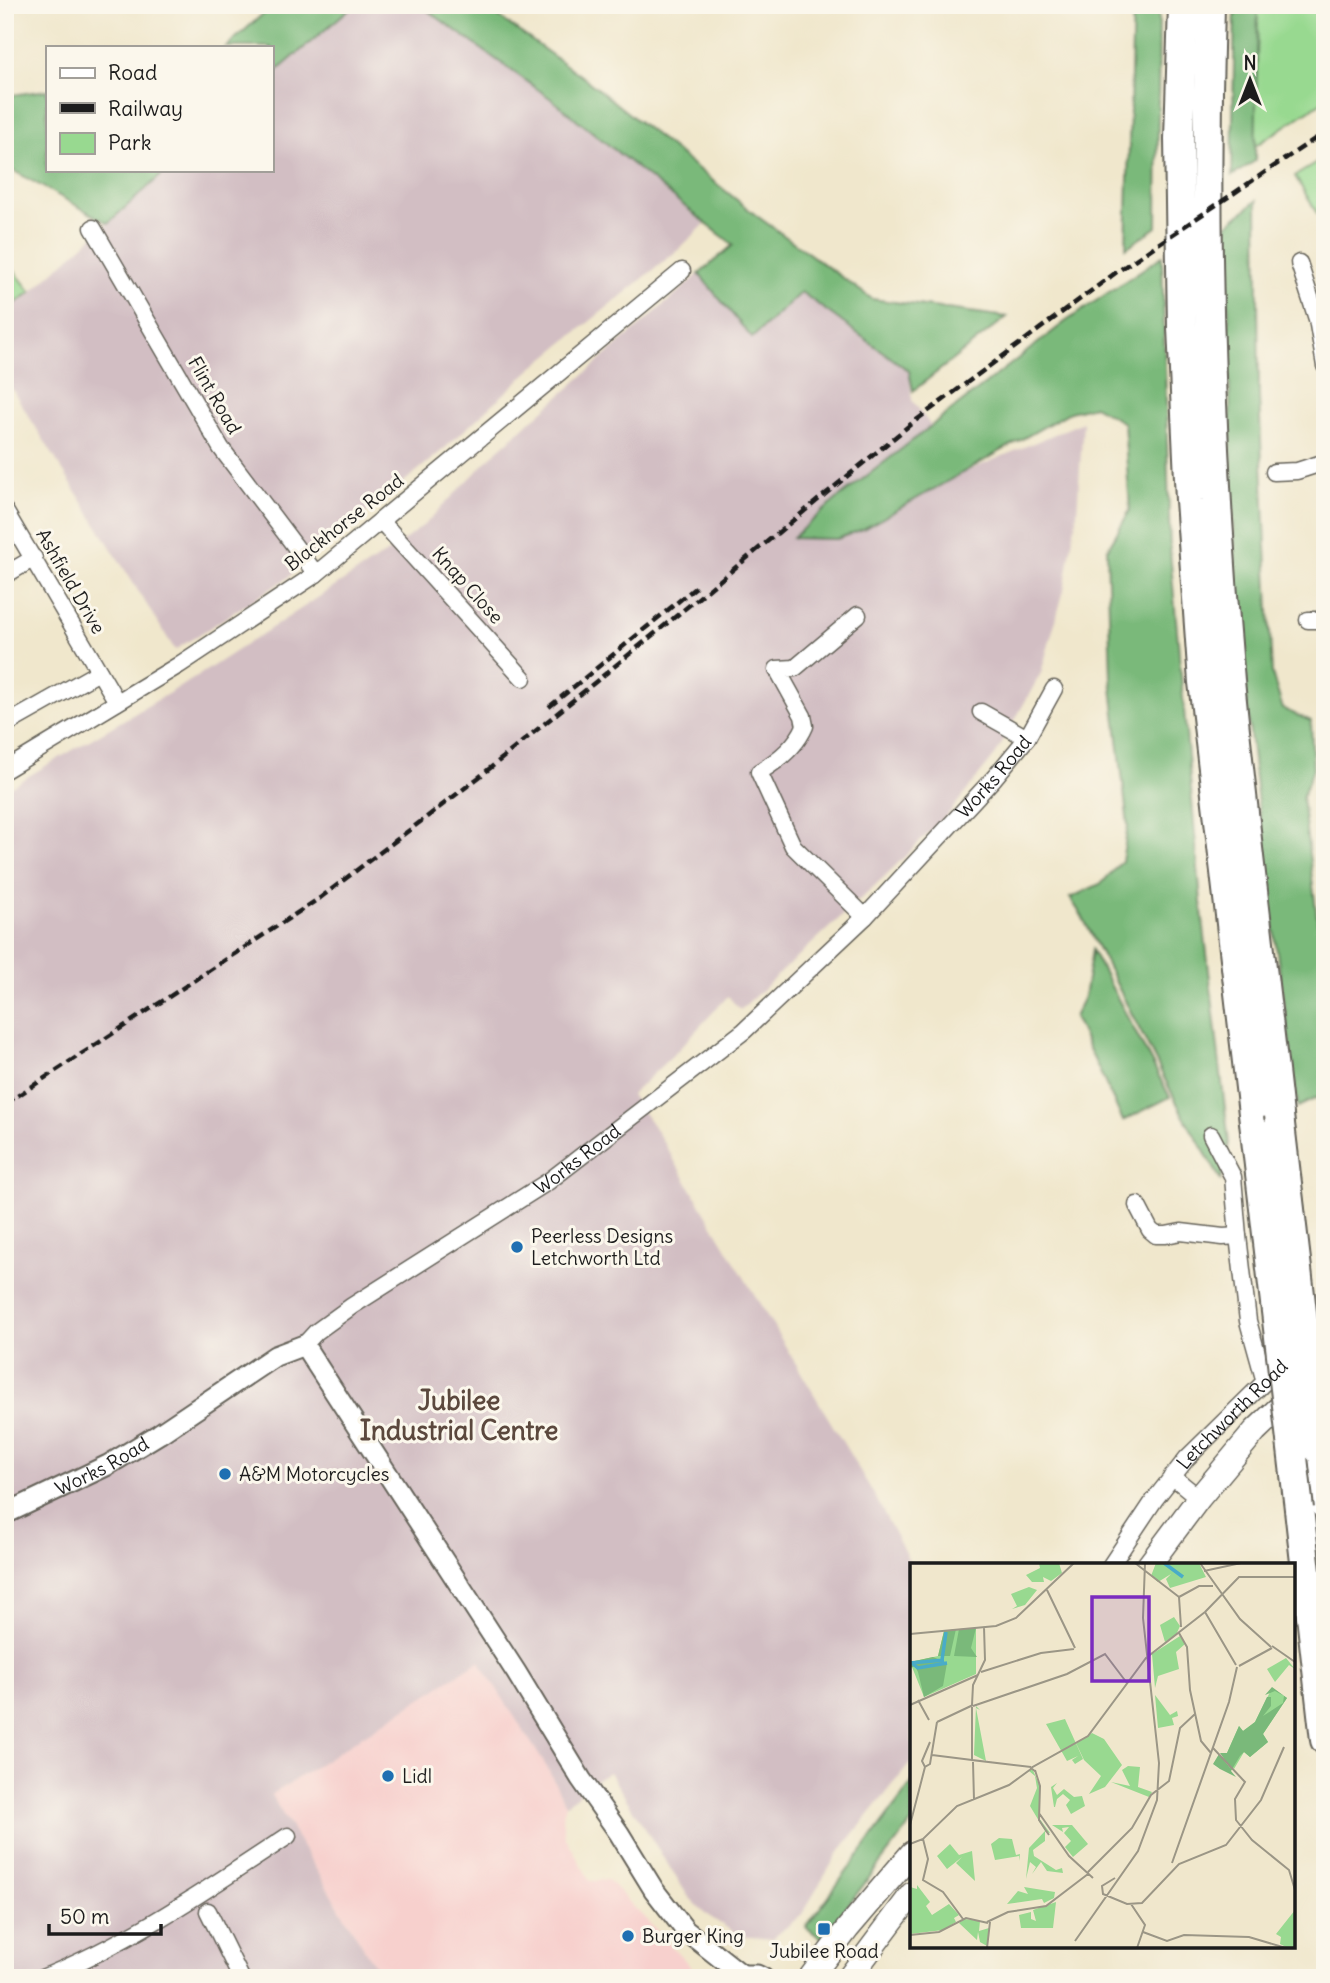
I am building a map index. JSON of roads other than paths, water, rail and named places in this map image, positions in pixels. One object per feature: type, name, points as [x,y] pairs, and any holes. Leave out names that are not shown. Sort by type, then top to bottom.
[{"type":"highway","points":[[1183,5],[1179,153],[1182,327],[1189,500],[1203,682],[1255,1130],[1312,1507],[1325,1740]]},
{"type":"highway","points":[[1210,5],[1209,325],[1217,496],[1230,680],[1318,1449],[1312,1507]]},
{"type":"main road","name":"Letchworth Road","points":[[1150,1563],[1199,1498],[1255,1431],[1325,1364]]},
{"type":"main road","points":[[810,1978],[848,1928],[910,1855]]},
{"type":"main road","points":[[849,1978],[910,1897]]},
{"type":"street","name":"Flint Road","points":[[93,228],[221,448],[316,574]]},
{"type":"street","points":[[1299,263],[1317,319],[1325,366]]},
{"type":"street","name":"Blackhorse Road","points":[[5,770],[179,665],[316,574],[682,271]]},
{"type":"street","points":[[1274,472],[1297,471],[1325,462]]},
{"type":"street","name":"Ashfield Drive","points":[[5,511],[117,702]]},
{"type":"street","name":"Knap Close","points":[[381,521],[523,678]]},
{"type":"street","points":[[5,575],[34,558]]},
{"type":"street","points":[[858,614],[795,668],[777,669],[803,716],[805,726],[799,740],[759,772],[793,846],[865,917]]},
{"type":"street","points":[[5,725],[99,672]]},
{"type":"street","name":"Works Road","points":[[5,1514],[108,1465],[275,1356],[304,1346],[316,1332],[352,1306],[549,1181],[744,1031],[865,917],[994,778],[1027,738],[1054,689]]},
{"type":"street","points":[[981,712],[1027,738]]},
{"type":"street","points":[[1211,1135],[1233,1177],[1248,1321],[1265,1382]]},
{"type":"street","points":[[1137,1205],[1150,1230],[1156,1235],[1181,1231],[1209,1236],[1238,1236]]},
{"type":"street","name":"Letchworth Road","points":[[1112,1563],[1187,1458],[1325,1324]]},
{"type":"street","points":[[304,1346],[654,1890],[685,1930],[743,1976],[757,1975],[762,1978]]},
{"type":"street","name":"Letchworth Road","points":[[1172,1476],[1199,1498]]},
{"type":"street","points":[[42,1978],[98,1954],[288,1836]]},
{"type":"street","points":[[208,1911],[241,1978]]},
{"type":"railway","points":[[5,1104],[320,898],[478,778],[911,424],[1118,271],[1325,132]]},
{"type":"railway","points":[[549,707],[696,587]]},
{"type":"place","name":"Peerless Designs Letchworth Ltd","points":[[517,1247]]},
{"type":"place","name":"A&M Motorcycles","points":[[225,1474]]},
{"type":"place","name":"Lidl","points":[[388,1776]]},
{"type":"place","name":"Jubilee Road","points":[[824,1929]]},
{"type":"place","name":"Burger King","points":[[628,1936]]},
{"type":"district","name":"Jubilee Industrial Centre","points":[[459,1415]]}]
